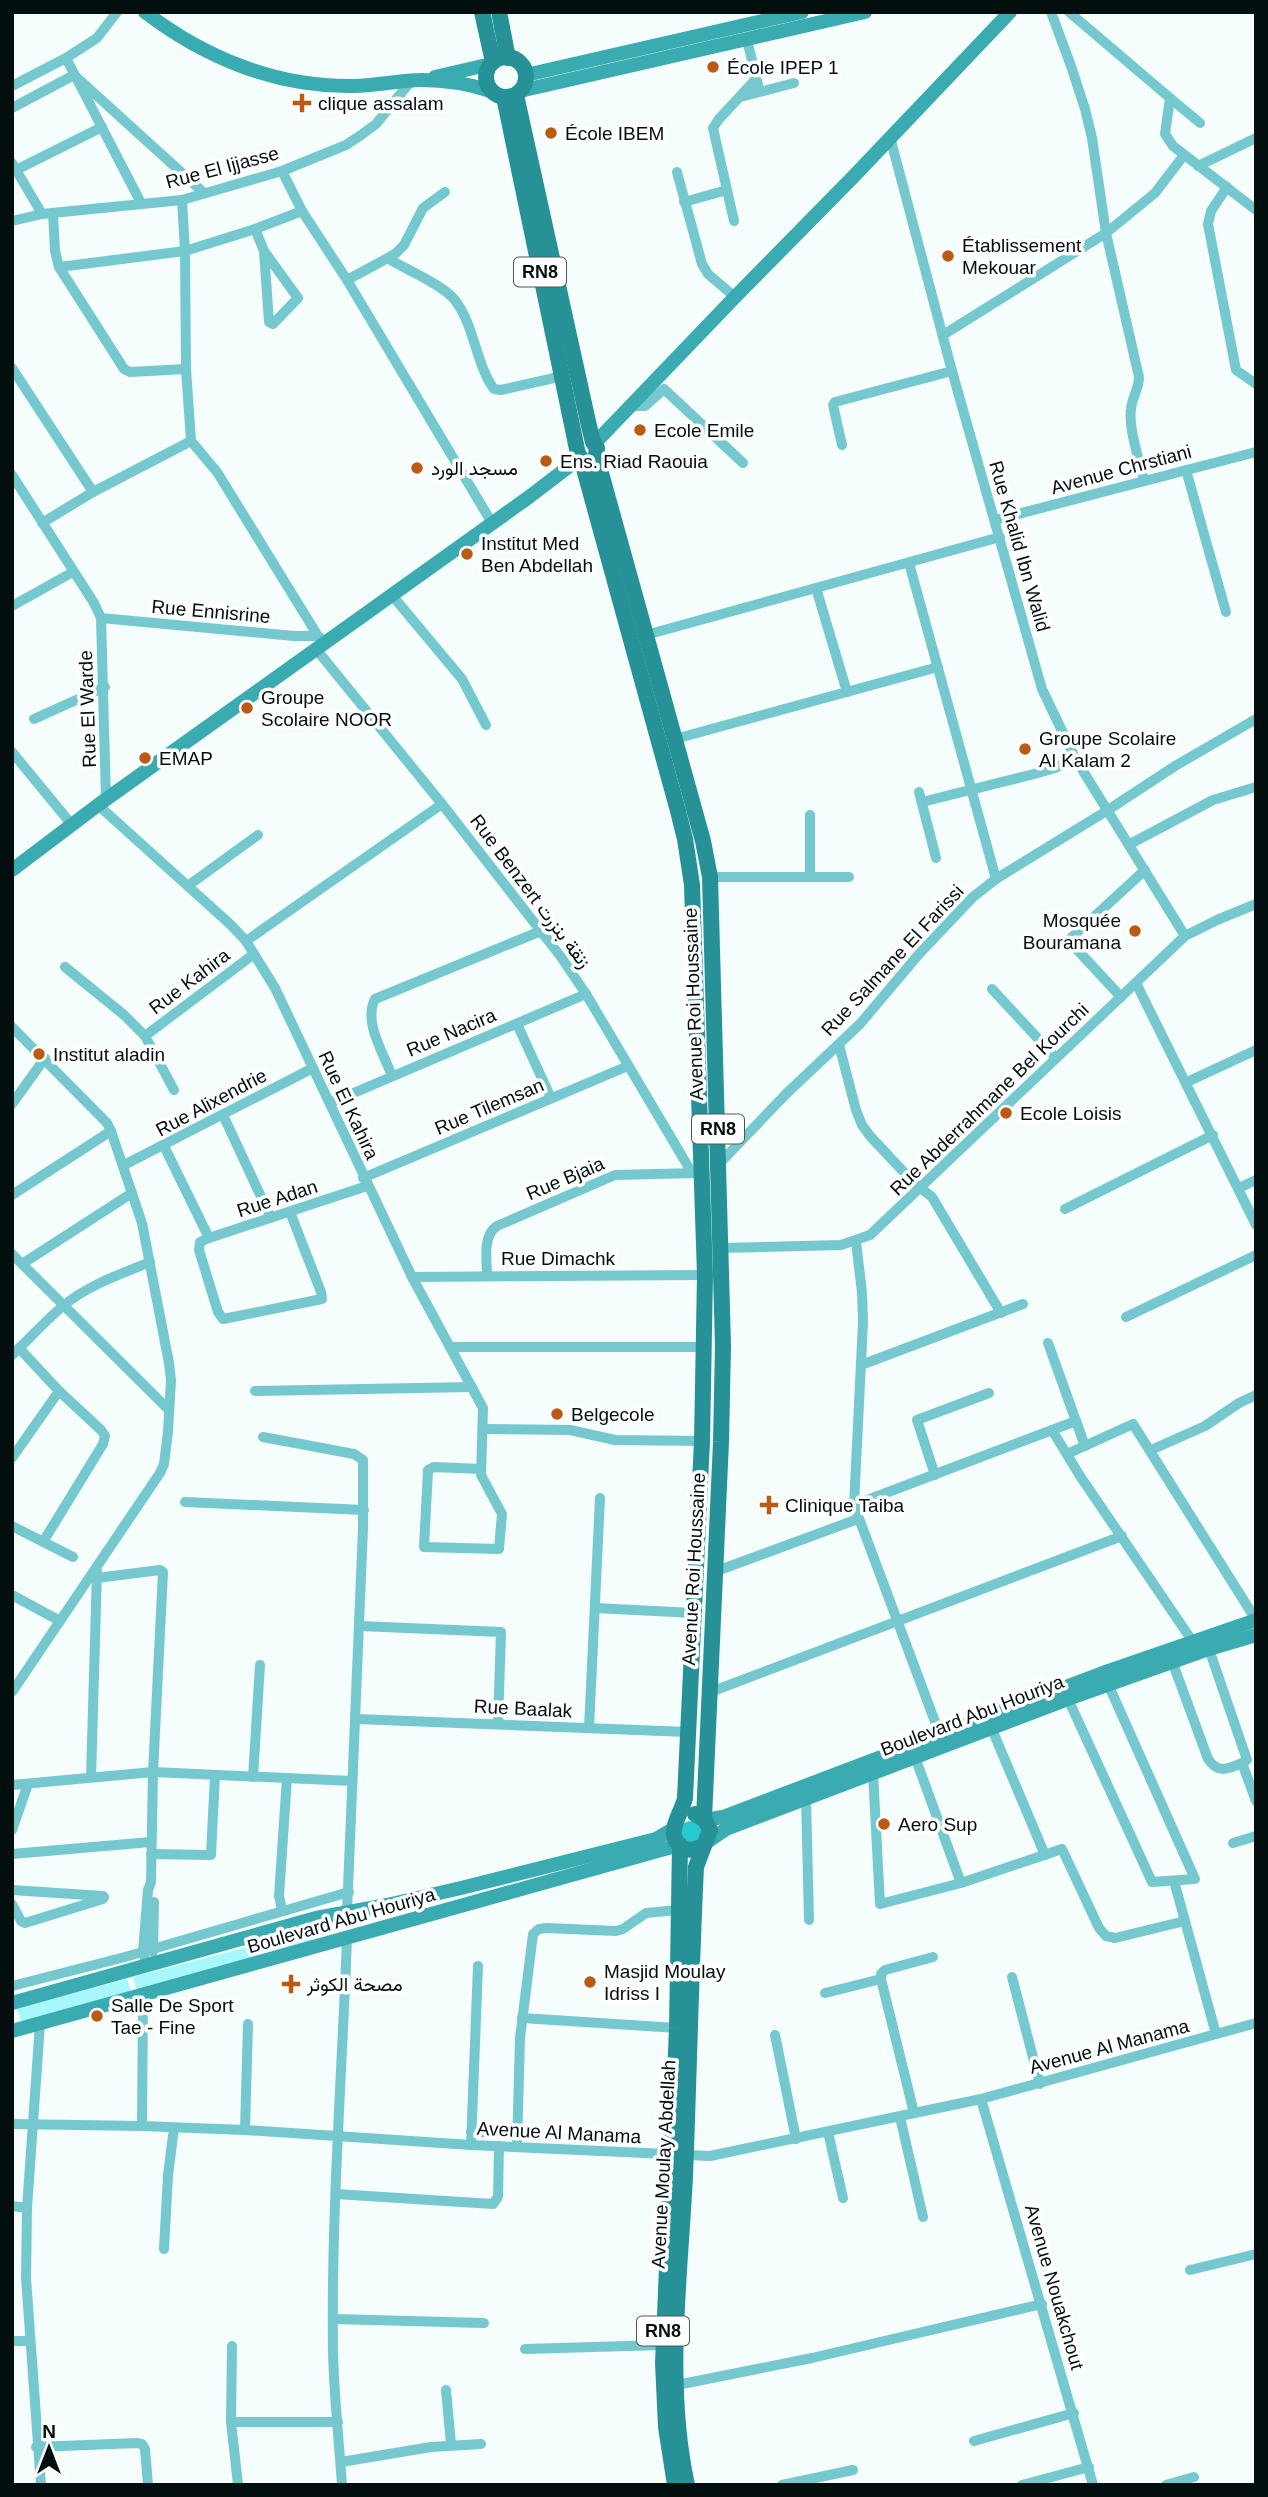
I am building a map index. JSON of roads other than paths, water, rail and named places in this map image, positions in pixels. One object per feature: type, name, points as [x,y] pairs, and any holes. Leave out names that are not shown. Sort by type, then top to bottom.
[{"type":"main road","name":"RN8","points":[[482,12],[497,61]]},
{"type":"main road","name":"RN8","points":[[499,12],[497,61],[485,79],[507,94]]},
{"type":"main road","points":[[526,75],[802,12]]},
{"type":"main road","points":[[147,13],[180,38],[213,55],[278,78],[351,86],[417,81],[466,83],[507,94],[866,12]]},
{"type":"main road","points":[[988,12],[991,30]]},
{"type":"main road","points":[[14,864],[72,825],[320,642],[492,523],[587,451],[811,221],[1006,14]]},
{"type":"main road","points":[[417,81],[497,61],[521,64],[526,75],[525,84],[507,94]]},
{"type":"main road","name":"Avenue Roi Houssaine","points":[[507,94],[563,376],[646,635],[703,841],[710,877],[721,1248],[721,1428],[704,1819]]},
{"type":"main road","name":"Avenue Roi Houssaine","points":[[507,94],[587,451],[690,861],[698,1173],[705,1275],[704,1348],[685,1798],[676,1824]]},
{"type":"main road","name":"Boulevard Abu Houriya","points":[[704,1819],[723,1817],[1256,1620]]},
{"type":"main road","name":"Boulevard Abu Houriya","points":[[705,1844],[726,1829],[991,1727],[1172,1661],[1256,1635]]},
{"type":"main road","points":[[676,1824],[689,1814],[704,1819]]},
{"type":"main road","name":"RN8","points":[[704,1819],[710,1830],[705,1844]]},
{"type":"main road","name":"RN8","points":[[676,1824],[674,1838],[679,1846]]},
{"type":"main road","name":"Boulevard Abu Houriya","points":[[12,2003],[316,1918],[387,1905],[631,1846],[656,1839],[676,1824]]},
{"type":"main road","points":[[679,1846],[691,1850],[705,1844]]},
{"type":"main road","name":"Avenue Moulay Abdellah","points":[[675,2485],[664,2406],[663,2345],[679,2156],[696,1867],[705,1844]]},
{"type":"main road","name":"Boulevard Abu Houriya","points":[[12,2031],[679,1846]]},
{"type":"main road","name":"Avenue Moulay Abdellah","points":[[679,1846],[677,2385],[678,2426],[687,2485]]},
{"type":"street","points":[[12,86],[66,58],[97,38],[117,12]]},
{"type":"street","points":[[1051,12],[1072,66],[1092,138],[1106,233],[1139,377],[1139,385],[1130,410],[1144,481]]},
{"type":"street","points":[[1069,12],[1200,123]]},
{"type":"street","points":[[747,40],[759,92]]},
{"type":"street","points":[[66,58],[141,203]]},
{"type":"street","points":[[12,108],[74,75]]},
{"type":"street","points":[[74,75],[204,192]]},
{"type":"street","points":[[734,221],[713,128],[756,79]]},
{"type":"street","name":"Rue El Ijjasse","points":[[12,220],[47,213],[182,200],[282,171],[346,145],[361,135],[376,124],[417,81]]},
{"type":"street","points":[[740,97],[794,83]]},
{"type":"street","points":[[1170,98],[1165,134],[1168,141],[1256,210]]},
{"type":"street","points":[[102,127],[14,167],[47,213],[59,267],[124,369],[130,372],[186,369]]},
{"type":"street","name":"Rue Khalid Ibn Walid","points":[[890,137],[952,371],[1042,689],[1075,758],[1185,936]]},
{"type":"street","points":[[1198,166],[1256,138]]},
{"type":"street","points":[[943,335],[1106,233],[1155,192],[1184,155]]},
{"type":"street","points":[[282,171],[302,211],[347,280],[492,523]]},
{"type":"street","points":[[677,173],[702,264],[708,274],[735,297]]},
{"type":"street","points":[[1227,187],[1211,211],[1208,223],[1236,370],[1256,384]]},
{"type":"street","points":[[684,202],[727,190]]},
{"type":"street","points":[[347,280],[389,259],[404,245],[423,208],[445,192]]},
{"type":"street","points":[[42,523],[93,492],[191,441],[186,369],[182,200]]},
{"type":"street","points":[[59,267],[185,251],[302,211]]},
{"type":"street","points":[[255,229],[264,251],[298,298],[273,324],[269,322],[264,251]]},
{"type":"street","points":[[389,259],[444,291],[454,300],[463,314],[494,389],[501,390],[563,376]]},
{"type":"street","points":[[12,368],[93,492]]},
{"type":"street","points":[[842,444],[833,405],[835,402],[952,371]]},
{"type":"street","points":[[631,406],[645,406],[664,389],[743,463]]},
{"type":"street","name":"Rue Benzert زنقة بنزرت","points":[[191,441],[217,472],[320,642],[541,930],[586,994],[628,1066],[698,1173]]},
{"type":"street","name":"Avenue Chrstiani","points":[[995,520],[1256,452]]},
{"type":"street","points":[[1186,470],[1226,612]]},
{"type":"street","points":[[12,474],[101,618]]},
{"type":"street","points":[[646,635],[1000,537]]},
{"type":"street","points":[[909,563],[996,879]]},
{"type":"street","points":[[12,606],[73,572]]},
{"type":"street","points":[[816,589],[847,692]]},
{"type":"street","points":[[391,594],[462,679],[486,724]]},
{"type":"street","name":"Rue Ennisrine","points":[[101,618],[294,636],[320,642]]},
{"type":"street","name":"Rue El Warde","points":[[101,618],[105,687],[102,802]]},
{"type":"street","points":[[675,739],[938,667]]},
{"type":"street","points":[[34,719],[105,687]]},
{"type":"street","name":"Rue Salmane El Farissi","points":[[719,1164],[786,1094],[839,1045],[973,897],[996,879],[1175,766],[1256,719]]},
{"type":"street","points":[[12,752],[72,825]]},
{"type":"street","points":[[936,858],[921,797],[970,790],[1038,774],[1075,758]]},
{"type":"street","points":[[1130,844],[1213,800],[1256,787]]},
{"type":"street","name":"Rue El Kahira","points":[[102,802],[189,885],[246,942],[254,954],[295,1027],[365,1182],[412,1277],[483,1408],[481,1469]]},
{"type":"street","points":[[246,942],[442,804]]},
{"type":"street","points":[[810,815],[810,877]]},
{"type":"street","points":[[189,885],[258,835]]},
{"type":"street","points":[[1121,997],[1070,943],[1070,939],[1145,870]]},
{"type":"street","points":[[710,877],[849,877]]},
{"type":"street","name":"Rue Abderrahmane Bel Kourchi","points":[[721,1248],[826,1247],[856,1242],[877,1230],[1185,936],[1217,919],[1256,904]]},
{"type":"street","points":[[392,1076],[370,1018],[375,999],[541,930]]},
{"type":"street","name":"Rue Kahira","points":[[145,1036],[254,954]]},
{"type":"street","points":[[65,967],[105,998],[145,1036],[174,1090]]},
{"type":"street","points":[[1136,982],[1256,1225]]},
{"type":"street","points":[[992,989],[1056,1058]]},
{"type":"street","name":"Rue Nacira","points":[[330,1103],[586,994]]},
{"type":"street","points":[[517,1024],[551,1098]]},
{"type":"street","points":[[12,1027],[107,1123],[111,1131],[124,1165],[150,1262],[171,1380],[166,1455],[160,1473],[12,1692]]},
{"type":"street","points":[[839,1045],[862,1125],[932,1197],[1001,1313]]},
{"type":"street","points":[[1187,1082],[1256,1050]]},
{"type":"street","points":[[12,1104],[45,1058]]},
{"type":"street","name":"Rue Tilemsan","points":[[365,1182],[628,1066]]},
{"type":"street","name":"Rue Alixendrie","points":[[124,1165],[313,1069]]},
{"type":"street","points":[[223,1115],[271,1218]]},
{"type":"street","points":[[12,1195],[111,1131]]},
{"type":"street","points":[[1065,1209],[1213,1135]]},
{"type":"street","points":[[164,1146],[209,1238]]},
{"type":"street","name":"Rue Bjaia","points":[[487,1276],[487,1237],[490,1230],[497,1226],[615,1175],[698,1173]]},
{"type":"street","points":[[1239,1188],[1256,1180]]},
{"type":"street","name":"Rue Adan","points":[[290,1212],[321,1292],[320,1301],[223,1319],[218,1312],[199,1244],[209,1238],[290,1212],[365,1182]]},
{"type":"street","points":[[22,1264],[132,1193]]},
{"type":"street","points":[[856,1242],[862,1292],[854,1506],[940,1735]]},
{"type":"street","points":[[12,1254],[169,1410]]},
{"type":"street","points":[[1126,1317],[1256,1255]]},
{"type":"street","points":[[43,1542],[103,1444],[105,1436],[16,1351],[64,1306],[95,1286],[150,1262]]},
{"type":"street","name":"Rue Dimachk","points":[[412,1277],[705,1275]]},
{"type":"street","points":[[860,1365],[1023,1304]]},
{"type":"street","points":[[1048,1343],[1086,1446]]},
{"type":"street","points":[[452,1348],[704,1348]]},
{"type":"street","points":[[255,1391],[472,1387]]},
{"type":"street","points":[[12,1458],[59,1391]]},
{"type":"street","points":[[934,1475],[917,1420],[989,1393]]},
{"type":"street","points":[[1151,1450],[1205,1426],[1256,1395]]},
{"type":"street","points":[[854,1506],[1076,1421]]},
{"type":"street","points":[[1067,1454],[1133,1424],[1256,1620]]},
{"type":"street","points":[[484,1429],[570,1430],[615,1440],[702,1441]]},
{"type":"street","points":[[1052,1430],[1193,1642]]},
{"type":"street","points":[[263,1437],[358,1455],[363,1460],[360,1626],[347,1912]]},
{"type":"street","points":[[434,1467],[481,1469],[484,1481],[502,1514],[499,1549],[424,1547],[428,1470],[434,1467]]},
{"type":"street","points":[[589,1728],[600,1498]]},
{"type":"street","points":[[186,1502],[364,1510]]},
{"type":"street","points":[[714,1572],[858,1519]]},
{"type":"street","points":[[12,1526],[73,1557]]},
{"type":"street","points":[[708,1693],[1122,1536]]},
{"type":"street","points":[[90,1777],[97,1565]]},
{"type":"street","points":[[97,1578],[160,1570],[163,1572],[153,1772],[151,1882],[154,1891],[147,1950],[152,1964]]},
{"type":"street","points":[[12,1595],[60,1621]]},
{"type":"street","points":[[595,1608],[694,1613]]},
{"type":"street","points":[[360,1626],[499,1631],[502,1634],[498,1724]]},
{"type":"street","points":[[1172,1661],[1208,1759],[1213,1767],[1226,1769],[1247,1759],[1209,1649]]},
{"type":"street","points":[[253,1777],[260,1665]]},
{"type":"street","points":[[1068,1699],[1152,1882],[1195,1879],[1108,1684]]},
{"type":"street","name":"Rue Baalak","points":[[356,1719],[688,1732]]},
{"type":"street","points":[[991,1727],[1045,1855]]},
{"type":"street","points":[[915,1757],[961,1882]]},
{"type":"street","points":[[1242,1763],[1256,1801]]},
{"type":"street","points":[[12,1785],[153,1772],[352,1781]]},
{"type":"street","points":[[873,1773],[880,1904],[961,1882],[1059,1850],[1064,1851],[1099,1928],[1106,1936],[1115,1938],[1185,1921]]},
{"type":"street","points":[[12,1854],[151,1848],[211,1855],[215,1775]]},
{"type":"street","points":[[282,1910],[279,1896],[287,1778]]},
{"type":"street","points":[[12,1830],[28,1784]]},
{"type":"street","points":[[806,1798],[809,1920]]},
{"type":"street","points":[[1233,1843],[1256,1836]]},
{"type":"street","points":[[1174,1881],[1216,2034]]},
{"type":"street","points":[[12,1890],[104,1897],[25,1923],[21,1921],[12,1904]]},
{"type":"street","points":[[12,1986],[349,1892]]},
{"type":"street","points":[[517,2147],[522,2018],[533,1934],[539,1929],[616,1931],[646,1913],[678,1910]]},
{"type":"street","points":[[342,2485],[333,2319],[337,2138],[347,1938]]},
{"type":"street","points":[[914,2113],[881,1974],[885,1970],[933,1957]]},
{"type":"street","points":[[471,2146],[478,1966]]},
{"type":"street","points":[[1012,1977],[1040,2084]]},
{"type":"street","points":[[825,1993],[881,1979]]},
{"type":"street","points":[[142,2126],[143,1995]]},
{"type":"street","points":[[522,2018],[677,2028]]},
{"type":"street","points":[[40,2024],[27,2208],[26,2278],[36,2447],[41,2485]]},
{"type":"street","points":[[245,2130],[248,2024]]},
{"type":"street","name":"Avenue Al Manama","points":[[12,2124],[245,2130],[471,2146],[710,2156],[981,2099],[1216,2034],[1255,2027]]},
{"type":"street","points":[[775,2035],[796,2139]]},
{"type":"street","name":"Avenue Nouakchout","points":[[981,2099],[1093,2485]]},
{"type":"street","points":[[900,2117],[923,2217]]},
{"type":"street","points":[[164,2249],[174,2128]]},
{"type":"street","points":[[471,2132],[517,2133]]},
{"type":"street","points":[[828,2132],[844,2198]]},
{"type":"street","points":[[336,2194],[493,2204],[498,2197],[499,2146]]},
{"type":"street","points":[[12,2206],[27,2208]]},
{"type":"street","points":[[1190,2270],[1256,2254]]},
{"type":"street","points":[[677,2385],[812,2358],[1042,2304]]},
{"type":"street","points":[[333,2319],[484,2323]]},
{"type":"street","points":[[12,2341],[29,2341]]},
{"type":"street","points":[[525,2349],[663,2345]]},
{"type":"street","points":[[232,2346],[231,2423],[239,2485]]},
{"type":"street","points":[[446,2390],[451,2444]]},
{"type":"street","points":[[974,2441],[1074,2413]]},
{"type":"street","points":[[231,2423],[338,2422]]},
{"type":"street","points":[[36,2447],[138,2442],[145,2449],[148,2485]]},
{"type":"street","points":[[341,2462],[451,2444],[481,2444]]},
{"type":"street","points":[[1022,2485],[1089,2467]]},
{"type":"street","points":[[782,2485],[853,2470]]},
{"type":"street","points":[[1166,2485],[1194,2477]]},
{"type":"place","name":"École IPEP 1","points":[[713,67]]},
{"type":"place","name":"clique assalam","points":[[302,103]]},
{"type":"place","name":"École IBEM","points":[[551,133]]},
{"type":"place","name":"Établissement Mekouar","points":[[948,256]]},
{"type":"place","name":"Ecole Emile","points":[[640,430]]},
{"type":"place","name":"Ens. Riad Raouia","points":[[546,461]]},
{"type":"place","name":"مسجد الورد","points":[[417,468]]},
{"type":"place","name":"Institut Med Ben Abdellah","points":[[467,554]]},
{"type":"place","name":"Groupe Scolaire NOOR","points":[[247,708]]},
{"type":"place","name":"Groupe Scolaire Al Kalam 2","points":[[1025,749]]},
{"type":"place","name":"EMAP","points":[[145,758]]},
{"type":"place","name":"Mosquée Bouramana","points":[[1135,931]]},
{"type":"place","name":"Institut aladin","points":[[39,1054]]},
{"type":"place","name":"Ecole Loisis","points":[[1006,1113]]},
{"type":"place","name":"Belgecole","points":[[557,1414]]},
{"type":"place","name":"Clinique Taiba","points":[[769,1505]]},
{"type":"place","name":"Aero Sup","points":[[884,1824]]},
{"type":"place","name":"Masjid Moulay Idriss I","points":[[590,1982]]},
{"type":"place","name":"مصحة الكوثر","points":[[291,1984]]},
{"type":"place","name":"Salle De Sport Tae - Fine","points":[[97,2016]]}]
